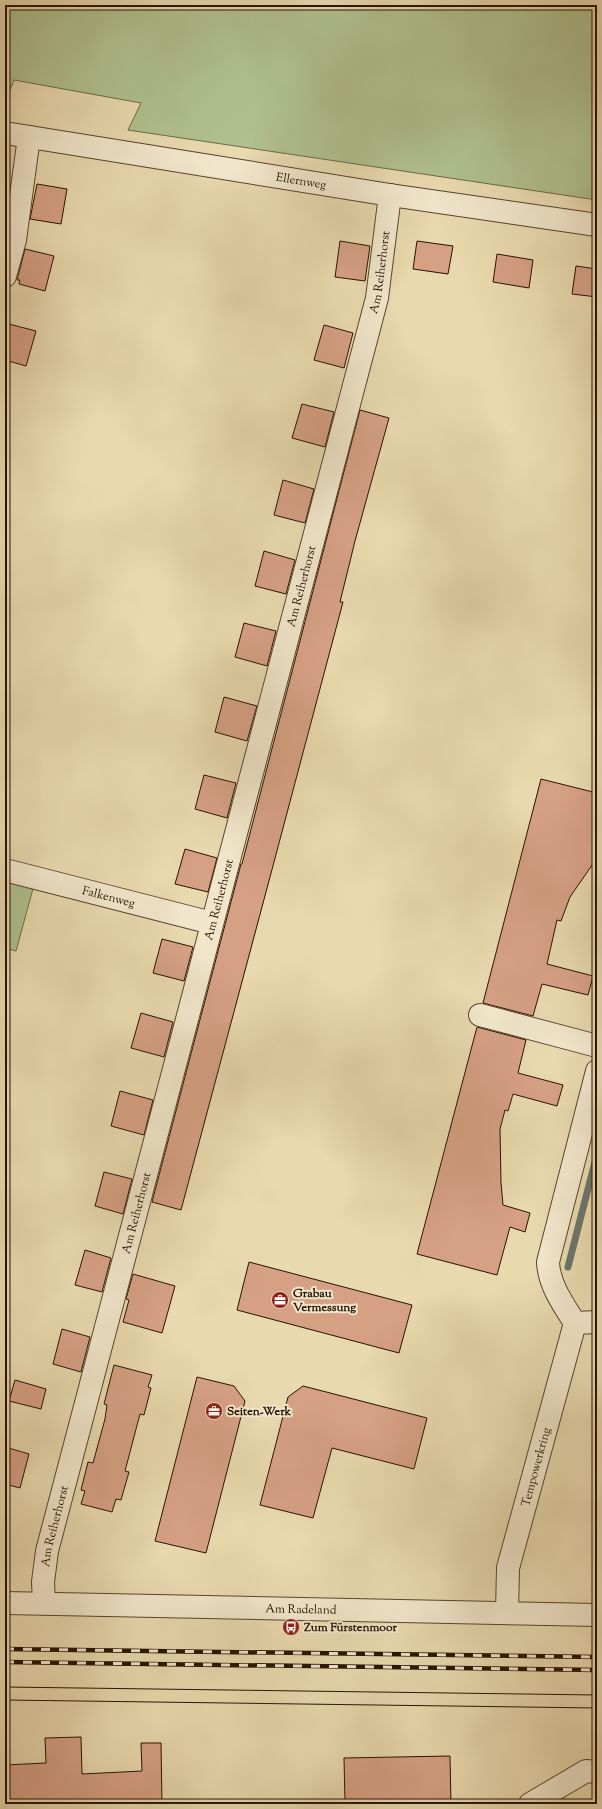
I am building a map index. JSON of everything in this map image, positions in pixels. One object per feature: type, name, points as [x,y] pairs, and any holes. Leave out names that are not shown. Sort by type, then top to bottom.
[{"type":"street","name":"Ellernweg","points":[[5,133],[390,195],[597,225]]},
{"type":"street","points":[[5,276],[15,240],[29,137]]},
{"type":"street","name":"Am Reiherhorst","points":[[44,1603],[43,1582],[47,1552],[377,298],[390,195]]},
{"type":"street","name":"Falkenweg","points":[[5,870],[212,923]]},
{"type":"street","points":[[480,1015],[597,1046]]},
{"type":"street","points":[[597,1071],[548,1262],[548,1271],[552,1285],[575,1323],[597,1322]]},
{"type":"street","name":"Tempowerkring","points":[[507,1612],[508,1568],[575,1323]]},
{"type":"street","name":"Am Radeland","points":[[5,1603],[597,1614]]},
{"type":"street","points":[[530,1804],[560,1796],[586,1771],[597,1772]]},
{"type":"green space","points":[[5,5],[597,5],[597,200],[128,130],[141,103],[14,80],[5,103]]},
{"type":"green space","points":[[5,877],[34,885],[16,951],[5,948]]},
{"type":"building","points":[[37,184],[67,189],[61,224],[30,219]]},
{"type":"building","points":[[5,185],[10,185],[6,216],[5,216]]},
{"type":"building","points":[[340,241],[370,246],[365,281],[335,277]]},
{"type":"building","points":[[417,241],[453,246],[448,274],[413,269]]},
{"type":"building","points":[[25,249],[54,256],[45,291],[19,284],[20,280],[17,280]]},
{"type":"building","points":[[497,254],[533,260],[529,288],[493,282]]},
{"type":"building","points":[[576,266],[597,269],[597,297],[572,294]]},
{"type":"building","points":[[5,323],[36,331],[26,366],[5,360]]},
{"type":"building","points":[[324,325],[353,333],[344,368],[314,360]]},
{"type":"building","points":[[302,404],[334,412],[325,447],[292,438]]},
{"type":"building","points":[[360,410],[389,418],[355,541],[340,602],[343,602],[181,1210],[152,1202]]},
{"type":"building","points":[[283,480],[314,489],[305,523],[274,515]]},
{"type":"building","points":[[264,551],[295,560],[286,594],[255,586]]},
{"type":"building","points":[[244,623],[276,631],[267,666],[235,657]]},
{"type":"building","points":[[224,697],[257,706],[247,741],[215,732]]},
{"type":"building","points":[[204,775],[236,783],[227,818],[195,809]]},
{"type":"building","points":[[541,779],[597,793],[597,858],[570,897],[561,921],[557,920],[547,964],[593,976],[588,995],[542,984],[533,1016],[483,1003]]},
{"type":"building","points":[[185,849],[217,858],[208,892],[175,884]]},
{"type":"building","points":[[162,939],[193,947],[184,981],[153,973]]},
{"type":"building","points":[[141,1013],[173,1022],[164,1057],[131,1048]]},
{"type":"building","points":[[477,1027],[526,1040],[518,1073],[563,1085],[557,1106],[513,1094],[508,1111],[505,1110],[500,1129],[503,1205],[530,1213],[525,1232],[510,1227],[497,1275],[417,1254]]},
{"type":"building","points":[[120,1091],[153,1100],[144,1135],[111,1126]]},
{"type":"building","points":[[104,1172],[132,1179],[123,1214],[95,1206]]},
{"type":"building","points":[[85,1250],[111,1258],[102,1292],[75,1285]]},
{"type":"building","points":[[249,1262],[412,1305],[399,1353],[237,1310]]},
{"type":"building","points":[[133,1274],[175,1286],[162,1333],[123,1322],[129,1300],[126,1299]]},
{"type":"building","points":[[62,1329],[90,1337],[81,1372],[53,1364]]},
{"type":"building","points":[[114,1365],[152,1375],[148,1387],[151,1388],[144,1415],[140,1414],[125,1471],[129,1472],[121,1500],[116,1499],[112,1512],[81,1504],[85,1491],[81,1490],[88,1462],[93,1463],[105,1419],[107,1405],[104,1404]]},
{"type":"building","points":[[197,1377],[234,1386],[245,1401],[206,1553],[155,1541]]},
{"type":"building","points":[[15,1380],[46,1389],[41,1409],[9,1401]]},
{"type":"building","points":[[303,1386],[427,1418],[414,1469],[332,1448],[313,1518],[260,1505],[288,1397]]},
{"type":"building","points":[[5,1447],[29,1454],[20,1488],[5,1484]]},
{"type":"building","points":[[81,1737],[82,1774],[142,1771],[141,1743],[161,1743],[162,1804],[5,1804],[5,1765],[46,1763],[45,1738]]},
{"type":"building","points":[[450,1756],[451,1804],[345,1804],[344,1758]]},
{"type":"waterway","points":[[568,1267],[597,1154]]},
{"type":"tram line","points":[[5,1687],[597,1695]]},
{"type":"tram line","points":[[5,1700],[597,1708]]},
{"type":"railway","points":[[5,1649],[597,1657]]},
{"type":"railway","points":[[5,1662],[597,1670]]},
{"type":"place","name":"Grabau Vermessung","points":[[280,1300]]},
{"type":"place","name":"Seiten-Werk","points":[[214,1411]]},
{"type":"place","name":"Zum Fürstenmoor","points":[[291,1627]]}]
